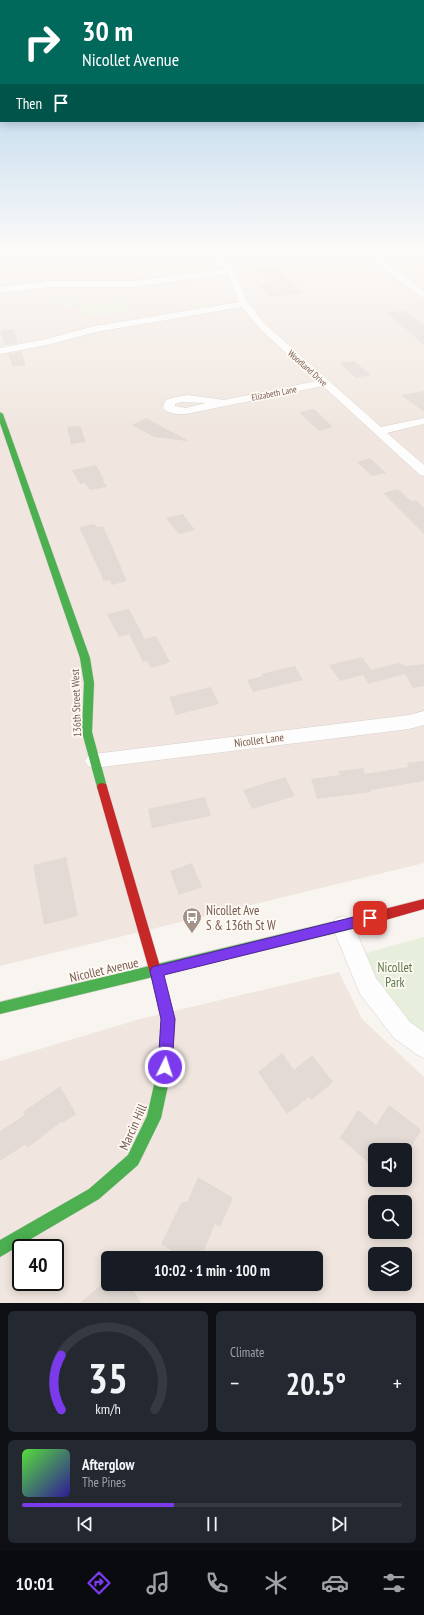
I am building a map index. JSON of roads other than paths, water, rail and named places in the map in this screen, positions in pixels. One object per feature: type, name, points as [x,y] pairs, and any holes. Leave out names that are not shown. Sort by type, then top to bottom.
[{"type":"street","points":[[0,350],[34,345],[95,329],[209,310]]},
{"type":"street","name":"Woodland Drive","points":[[249,310],[263,327],[424,472]]},
{"type":"street","name":"Elizabeth Lane","points":[[223,403],[324,383]]},
{"type":"street","name":"136th Street West","points":[[0,414],[85,658],[89,683],[87,732],[94,761],[156,971]]},
{"type":"street","points":[[379,431],[424,421]]},
{"type":"street","name":"Nicollet Lane","points":[[94,761],[409,722],[424,718]]},
{"type":"street","name":"Nicollet Avenue","points":[[0,1008],[343,926],[424,904]]},
{"type":"street","points":[[343,926],[368,986],[402,1030],[424,1046]]},
{"type":"street","name":"Marcin Hill","points":[[0,1249],[94,1194],[133,1160],[154,1118],[165,1067],[168,1019],[156,971]]},
{"type":"place","name":"Nicollet Ave S & 136th St W","points":[[192,934]]},
{"type":"park label","name":"Nicollet Park","points":[[395,974]]}]
